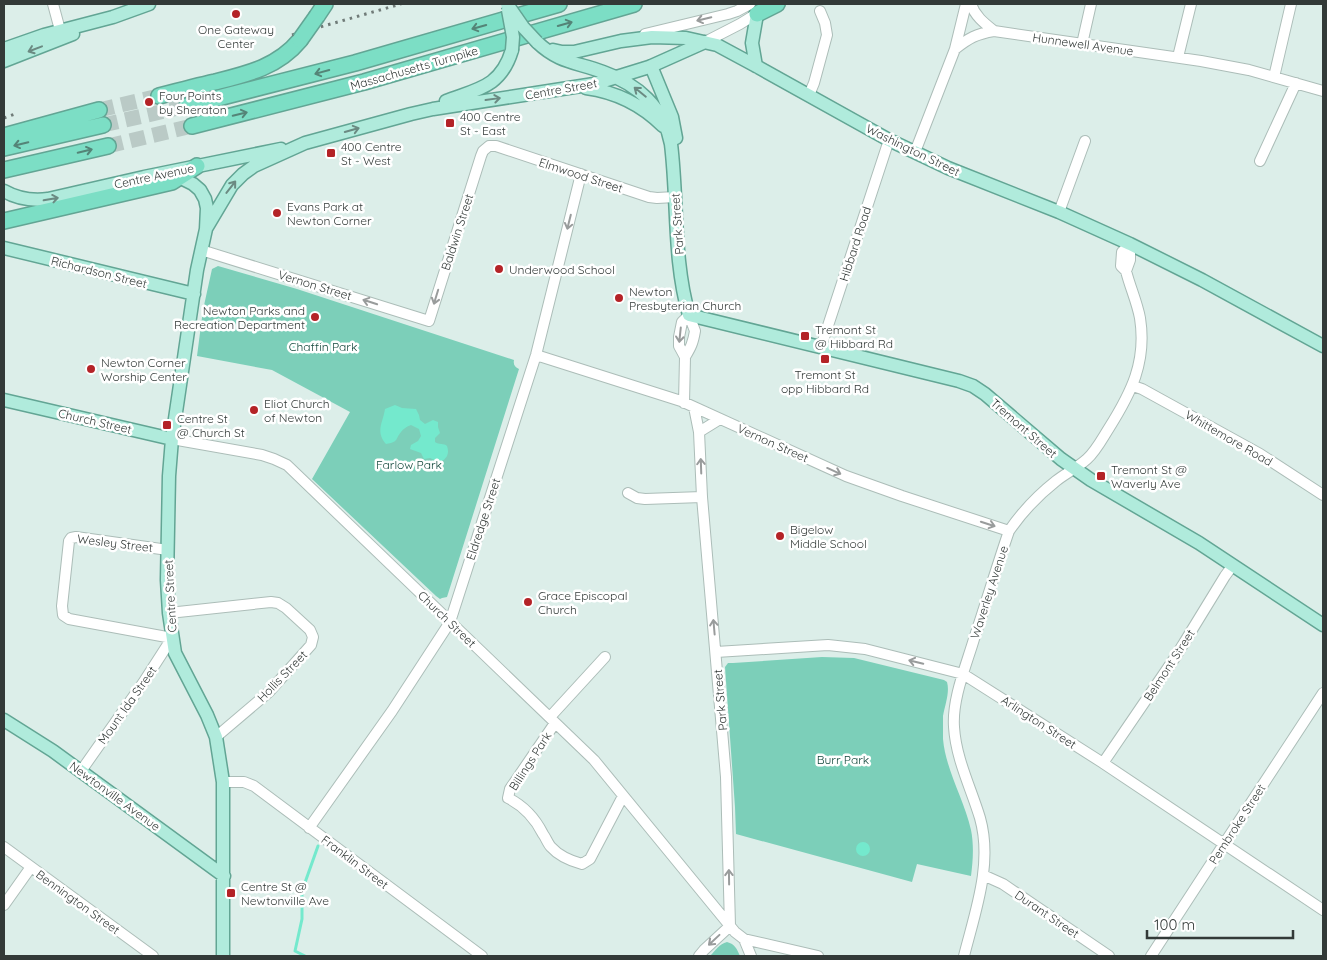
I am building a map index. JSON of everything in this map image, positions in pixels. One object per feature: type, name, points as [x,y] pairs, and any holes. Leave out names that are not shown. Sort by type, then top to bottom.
[{"type":"highway","name":"Massachusetts Turnpike","points":[[187,106],[355,63],[559,4]]},
{"type":"highway","name":"Massachusetts Turnpike","points":[[192,126],[373,80],[634,4]]},
{"type":"highway","points":[[753,9],[777,4]]},
{"type":"highway","points":[[159,96],[257,70],[278,60],[300,40],[321,10]]},
{"type":"highway","points":[[4,136],[99,110]]},
{"type":"highway","points":[[4,148],[103,125]]},
{"type":"highway","points":[[4,170],[108,146]]},
{"type":"highway","points":[[4,221],[172,182],[174,175],[197,166]]},
{"type":"main road","name":"Washington Street","points":[[507,4],[523,27],[537,42],[552,50],[568,53],[579,52],[621,41],[646,37],[686,38],[721,48],[889,140],[966,176],[1059,212],[1130,244],[1202,280],[1323,346]]},
{"type":"main road","name":"Centre Street","points":[[411,114],[489,84],[496,79],[508,62],[512,50],[512,32],[507,4]]},
{"type":"main road","points":[[4,61],[48,45],[143,5]]},
{"type":"main road","points":[[753,9],[752,43],[756,66]]},
{"type":"main road","points":[[4,49],[60,30],[113,17]]},
{"type":"main road","name":"Park Street","points":[[537,42],[552,55],[617,77],[650,100],[661,115],[668,131],[681,276],[689,315]]},
{"type":"main road","name":"Centre Street","points":[[206,229],[228,190],[243,174],[254,166],[305,143],[411,114],[471,102],[578,87],[651,66],[705,42]]},
{"type":"main road","points":[[651,66],[667,102],[674,124],[676,143],[672,163]]},
{"type":"main road","points":[[578,87],[608,92],[630,101],[650,114],[668,131]]},
{"type":"main road","name":"Centre Avenue","points":[[197,166],[305,143]]},
{"type":"main road","name":"Centre Street","points":[[174,175],[195,186],[204,195],[207,205],[206,229],[201,250],[172,439],[169,476],[167,580],[169,613],[175,653],[207,715],[216,737],[223,782],[223,956]]},
{"type":"main road","name":"Centre Avenue","points":[[4,191],[24,199],[43,200],[174,175]]},
{"type":"main road","name":"Richardson Street","points":[[4,248],[194,294]]},
{"type":"main road","name":"Tremont Street","points":[[689,315],[973,386],[1074,469],[1182,533],[1323,625]]},
{"type":"main road","name":"Church Street","points":[[4,400],[172,439]]},
{"type":"main road","name":"Newtonville Avenue","points":[[4,720],[81,771],[224,876]]},
{"type":"street","points":[[53,4],[60,30]]},
{"type":"street","points":[[621,41],[771,4]]},
{"type":"street","points":[[915,152],[954,48],[966,4]]},
{"type":"street","points":[[971,4],[973,11],[994,31]]},
{"type":"street","points":[[1082,44],[1091,4]]},
{"type":"street","points":[[1178,57],[1191,4]]},
{"type":"street","points":[[1274,76],[1291,4]]},
{"type":"street","points":[[705,42],[731,29],[753,9]]},
{"type":"street","points":[[809,95],[814,83],[826,35],[825,22],[820,11]]},
{"type":"street","name":"Hunnewell Avenue","points":[[954,48],[978,34],[994,31],[1232,66],[1323,91]]},
{"type":"street","points":[[1260,161],[1296,83]]},
{"type":"street","name":"Hibbard Road","points":[[822,347],[889,140]]},
{"type":"street","points":[[1059,212],[1085,141]]},
{"type":"street","name":"Elmwood Street","points":[[486,148],[496,146],[649,197],[675,197]]},
{"type":"street","name":"Baldwin Street","points":[[429,321],[486,148]]},
{"type":"street","name":"Eldredge Street","points":[[309,828],[392,711],[450,622],[536,355],[581,174]]},
{"type":"street","name":"Waverley Avenue","points":[[964,956],[983,875],[984,839],[980,820],[957,752],[954,726],[956,701],[1009,531],[1022,513],[1035,500],[1056,481],[1087,459],[1096,449],[1133,386],[1142,342],[1140,317],[1126,271],[1130,260],[1130,244]]},
{"type":"street","name":"Vernon Street","points":[[201,250],[429,321]]},
{"type":"street","name":"Park Street","points":[[684,357],[693,345],[695,333],[689,315],[682,322],[679,337],[679,346],[684,357],[684,403]]},
{"type":"street","name":"Vernon Street","points":[[536,355],[684,403],[846,476],[1009,531]]},
{"type":"street","name":"Whittemore Road","points":[[1133,386],[1142,389],[1260,454],[1323,495]]},
{"type":"street","name":"Park Street","points":[[694,407],[700,432],[702,497],[726,777],[730,926]]},
{"type":"street","points":[[700,432],[720,419]]},
{"type":"street","name":"Church Street","points":[[172,439],[262,455],[287,465],[594,760],[735,932],[744,939],[818,956]]},
{"type":"street","points":[[628,493],[636,498],[646,499],[702,497]]},
{"type":"street","name":"Wesley Street","points":[[168,550],[76,537],[71,538],[69,541],[62,606],[63,614],[69,619],[172,638]]},
{"type":"street","name":"Belmont Street","points":[[1103,763],[1176,656],[1233,565]]},
{"type":"street","name":"Hollis Street","points":[[169,613],[271,602],[278,603],[310,630],[313,637],[311,645],[269,692],[216,737]]},
{"type":"street","name":"Mount Ida Street","points":[[81,771],[172,638]]},
{"type":"street","name":"Arlington Street","points":[[716,652],[828,645],[865,649],[963,674],[1103,763],[1323,910]]},
{"type":"street","points":[[552,720],[605,657]]},
{"type":"street","name":"Pembroke Street","points":[[1151,956],[1323,693]]},
{"type":"street","name":"Billings Park","points":[[552,720],[510,789],[508,798],[518,803],[536,821],[550,846],[560,855],[572,861],[582,864],[590,859],[623,796]]},
{"type":"street","name":"Franklin Street","points":[[223,782],[244,782],[254,786],[482,956]]},
{"type":"street","name":"Bennington Street","points":[[4,847],[153,956]]},
{"type":"street","points":[[4,905],[31,867]]},
{"type":"street","name":"Durant Street","points":[[983,875],[1003,884],[1109,956]]},
{"type":"street","points":[[699,956],[730,926]]},
{"type":"street","points":[[744,939],[751,956]]},
{"type":"green space","name":"Farlow Park","points":[[218,266],[297,289],[514,360],[515,366],[519,369],[447,597],[440,599],[436,596],[312,479],[350,412],[272,370],[197,356],[203,310],[212,269]]},
{"type":"green space","name":"Burr Park","points":[[822,657],[854,658],[947,682],[948,694],[943,716],[943,739],[951,774],[971,830],[973,853],[971,876],[917,864],[912,882],[736,834],[725,667],[728,663]]},
{"type":"green space","points":[[727,942],[734,945],[740,956],[710,956],[720,946]]},
{"type":"shaded area","points":[[395,405],[402,408],[416,409],[420,420],[425,424],[433,420],[438,422],[440,433],[435,438],[435,442],[447,446],[448,454],[444,460],[439,462],[430,458],[424,459],[421,453],[410,449],[411,445],[418,441],[421,436],[419,429],[411,425],[402,431],[395,441],[386,444],[380,431],[385,409]]},
{"type":"shaded area","points":[[863,842],[868,844],[870,849],[868,854],[863,856],[858,854],[856,849],[858,844]]},
{"type":"waterway","points":[[305,956],[295,951],[302,919],[302,891],[318,846]]},
{"type":"tunnel","points":[[99,110],[159,96]]},
{"type":"tunnel","points":[[103,125],[187,106]]},
{"type":"tunnel","points":[[108,146],[192,126]]},
{"type":"railway","points":[[292,35],[401,4]]},
{"type":"railway","points":[[4,118],[15,114]]},
{"type":"place","name":"One Gateway Center","points":[[236,14]]},
{"type":"place","name":"Four Points by Sheraton","points":[[149,102]]},
{"type":"place","name":"400 Centre St - East","points":[[450,123]]},
{"type":"place","name":"400 Centre St - West","points":[[331,153]]},
{"type":"place","name":"Evans Park at Newton Corner","points":[[277,213]]},
{"type":"place","name":"Underwood School","points":[[499,269]]},
{"type":"place","name":"Newton Presbyterian Church","points":[[619,298]]},
{"type":"place","name":"Newton Parks and Recreation Department","points":[[315,317]]},
{"type":"place","name":"Tremont St @ Hibbard Rd","points":[[805,336]]},
{"type":"place","name":"Tremont St opp Hibbard Rd","points":[[825,359]]},
{"type":"place","name":"Newton Corner Worship Center","points":[[91,369]]},
{"type":"place","name":"Eliot Church of Newton","points":[[254,410]]},
{"type":"place","name":"Centre St @ Church St","points":[[167,425]]},
{"type":"place","name":"Tremont St @ Waverly Ave","points":[[1101,476]]},
{"type":"place","name":"Bigelow Middle School","points":[[780,536]]},
{"type":"place","name":"Grace Episcopal Church","points":[[528,602]]},
{"type":"place","name":"Centre St @ Newtonville Ave","points":[[231,893]]},
{"type":"park label","name":"Chaffin Park","points":[[323,346]]}]
